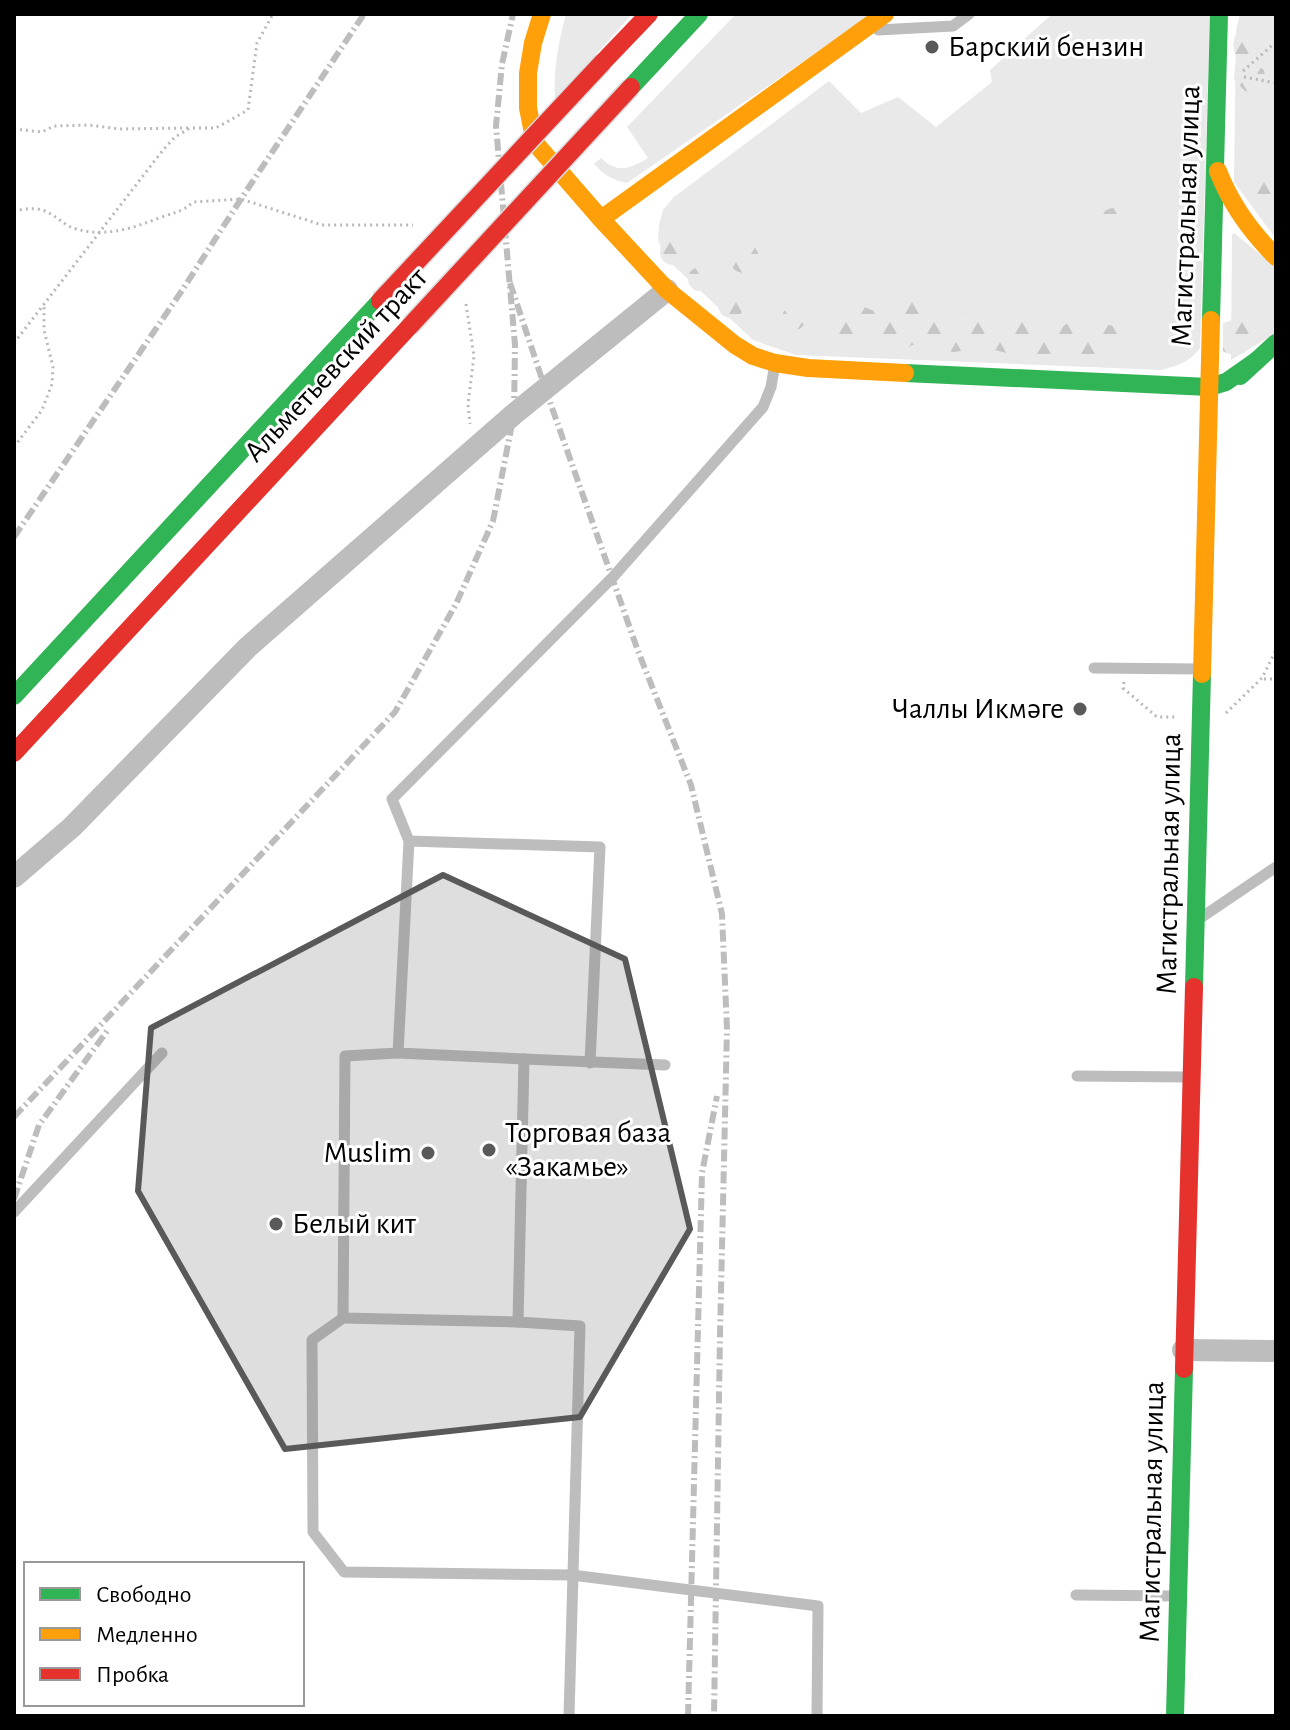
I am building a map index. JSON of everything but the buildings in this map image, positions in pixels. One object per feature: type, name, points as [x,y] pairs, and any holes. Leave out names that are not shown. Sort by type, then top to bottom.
[{"type":"main road","points":[[542,14],[528,73],[528,108],[535,143],[667,290],[753,356],[775,363],[835,370],[1209,387],[1226,382],[1256,361]]},
{"type":"main road","name":"Альметьевский тракт","points":[[14,696],[649,14]]},
{"type":"main road","name":"Альметьевский тракт","points":[[14,753],[699,14]]},
{"type":"main road","points":[[601,219],[885,14]]},
{"type":"main road","name":"Магистральная улица","points":[[1175,1716],[1220,15]]},
{"type":"main road","points":[[1216,163],[1222,184],[1233,204],[1276,257]]},
{"type":"main road","points":[[1154,383],[1188,403],[1208,425],[1229,389],[1276,343]]},
{"type":"main road","points":[[1154,383],[1189,370],[1210,345]]},
{"type":"street","points":[[14,877],[72,827],[248,647],[514,414],[667,290]]},
{"type":"street","points":[[1183,1350],[1276,1351]]},
{"type":"lane","points":[[862,31],[953,26],[969,14]]},
{"type":"lane","points":[[398,1053],[409,841],[392,799],[613,577],[763,407],[771,387],[775,363]]},
{"type":"lane","points":[[1094,668],[1201,669]]},
{"type":"lane","points":[[409,841],[600,847],[590,1063]]},
{"type":"lane","points":[[1195,922],[1276,867]]},
{"type":"lane","points":[[14,1212],[162,1053]]},
{"type":"lane","points":[[343,1318],[345,1056],[398,1053],[665,1065]]},
{"type":"lane","points":[[518,1322],[524,1059]]},
{"type":"lane","points":[[1077,1076],[1191,1077]]},
{"type":"lane","points":[[569,1716],[572,1575],[580,1326],[343,1318],[312,1340],[312,1369],[313,1532],[344,1572],[572,1575],[818,1606],[817,1716]]},
{"type":"lane","points":[[1076,1595],[1178,1596]]},
{"type":"path","points":[[14,129],[42,132],[54,126],[89,125],[119,129],[216,128],[248,110],[257,43],[273,14]]},
{"type":"path","points":[[1276,42],[1237,76],[1276,83]]},
{"type":"path","points":[[14,343],[163,150],[175,137],[190,128]]},
{"type":"path","points":[[14,211],[46,211],[71,227],[99,233],[126,231],[185,211],[193,202],[241,199],[322,225],[420,225]]},
{"type":"path","points":[[465,299],[474,356],[468,404],[473,450]]},
{"type":"path","points":[[14,447],[42,410],[52,384],[53,367],[44,330],[44,305]]},
{"type":"path","points":[[1220,719],[1262,678],[1276,650]]},
{"type":"path","points":[[1124,668],[1123,688],[1157,717],[1179,718]]},
{"type":"path","points":[[1262,678],[1276,679]]},
{"type":"highlighted area","points":[[443,875],[625,959],[690,1229],[580,1417],[285,1449],[138,1191],[151,1028]]},
{"type":"green space","points":[[566,14],[632,14],[555,101],[557,57]]},
{"type":"green space","points":[[736,14],[872,14],[627,183],[601,171],[594,164],[601,158],[613,166],[624,168],[648,158],[627,127]]},
{"type":"green space","points":[[1052,14],[1210,14],[1200,348],[1187,360],[1161,370],[796,355],[753,340],[662,251],[658,239],[659,225],[663,210],[674,197],[829,81],[861,113],[898,97],[936,127],[992,82],[990,70]]},
{"type":"green space","points":[[1240,14],[1276,14],[1276,239],[1234,182],[1236,30]]},
{"type":"green space","points":[[1248,32],[1256,35],[1262,48],[1256,56],[1235,54],[1233,44],[1236,34]]},
{"type":"green space","points":[[1248,60],[1264,70],[1267,88],[1262,94],[1245,91],[1234,80],[1235,65]]},
{"type":"green space","points":[[1276,177],[1276,213],[1257,211],[1247,199],[1254,182]]},
{"type":"green space","points":[[1114,208],[1124,212],[1128,222],[1124,232],[1114,236],[1104,232],[1100,222],[1104,212]]},
{"type":"green space","points":[[1234,233],[1276,267],[1276,333],[1231,360],[1232,235]]},
{"type":"green space","points":[[673,239],[682,243],[686,252],[682,261],[673,265],[664,261],[660,252],[664,243]]},
{"type":"green space","points":[[744,243],[755,247],[759,258],[755,269],[744,273],[733,269],[729,258],[733,247]]},
{"type":"green space","points":[[700,267],[708,271],[712,279],[708,287],[700,291],[692,287],[688,279],[692,271]]},
{"type":"green space","points":[[731,292],[740,296],[744,305],[740,314],[731,318],[722,314],[718,305],[722,296]]},
{"type":"green space","points":[[916,297],[951,318],[966,312],[1002,323],[1020,318],[1048,322],[1057,330],[1074,319],[1085,330],[1100,323],[1114,326],[1119,336],[1118,349],[1098,360],[1063,351],[1040,356],[986,348],[953,352],[933,346],[912,345],[900,354],[884,350],[879,340],[849,347],[828,338],[827,319],[850,300],[871,310],[894,312],[903,302]]},
{"type":"green space","points":[[794,306],[803,309],[806,318],[803,327],[794,330],[785,327],[782,318],[785,309]]},
{"type":"green space","points":[[1235,319],[1252,328],[1254,336],[1248,350],[1232,355],[1223,351],[1223,323]]},
{"type":"railway","points":[[14,537],[183,289],[364,14]]},
{"type":"railway","points":[[14,1117],[395,712],[456,604],[493,521],[514,414],[515,345],[496,126],[502,64],[513,14]]},
{"type":"railway","points":[[510,283],[638,651],[691,785],[722,914],[727,1029],[714,1716]]},
{"type":"railway","points":[[14,1199],[39,1125],[107,1031]]},
{"type":"railway","points":[[688,1716],[702,1173],[717,1096]]},
{"type":"traffic: fast","points":[[631,87],[699,14]]},
{"type":"traffic: fast","points":[[1211,320],[1219,14]]},
{"type":"traffic: fast","points":[[14,696],[380,301]]},
{"type":"traffic: fast","points":[[1240,376],[1276,343]]},
{"type":"traffic: fast","points":[[905,373],[1209,387],[1226,382],[1256,361]]},
{"type":"traffic: fast","points":[[1194,987],[1202,674]]},
{"type":"traffic: fast","points":[[1175,1716],[1184,1369]]},
{"type":"traffic: slow","points":[[542,14],[528,73],[528,108],[535,143],[667,290],[753,356],[808,368],[905,373]]},
{"type":"traffic: slow","points":[[601,219],[885,14]]},
{"type":"traffic: slow","points":[[1218,171],[1242,217],[1276,257]]},
{"type":"traffic: slow","points":[[1202,674],[1211,320]]},
{"type":"traffic: jam","points":[[603,62],[649,14]]},
{"type":"traffic: jam","points":[[380,301],[603,62]]},
{"type":"traffic: jam","points":[[409,327],[631,87]]},
{"type":"traffic: jam","points":[[14,753],[409,327]]},
{"type":"traffic: jam","points":[[1184,1369],[1194,987]]},
{"type":"place","name":"Барский бензин","points":[[932,47]]},
{"type":"place","name":"Чаллы Икмәге","points":[[1080,709]]},
{"type":"place","name":"Торговая база «Закамье»","points":[[489,1150]]},
{"type":"place","name":"Muslim","points":[[428,1153]]},
{"type":"place","name":"Белый кит","points":[[276,1224]]}]
